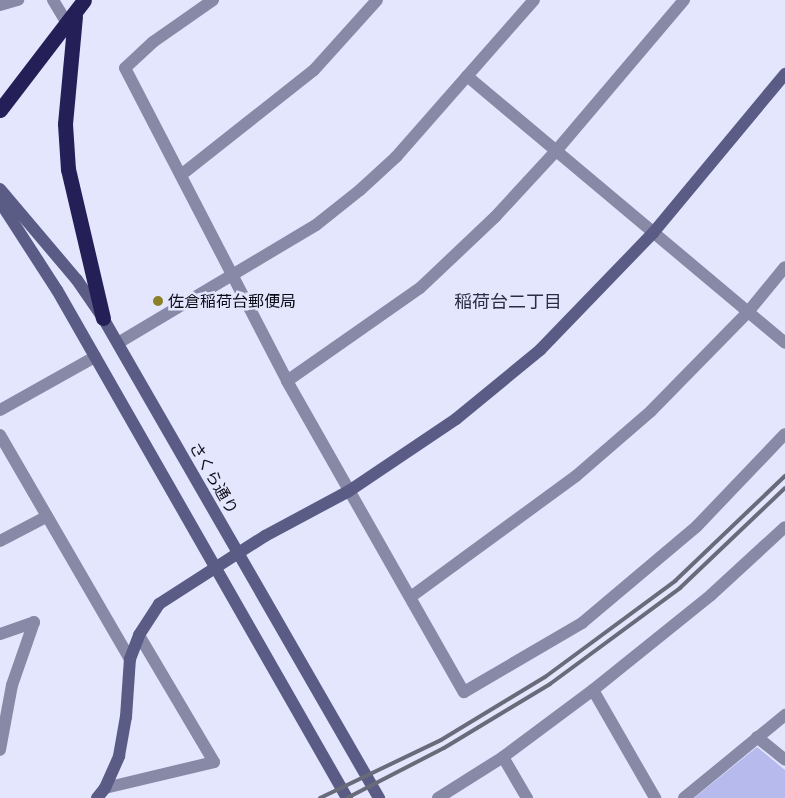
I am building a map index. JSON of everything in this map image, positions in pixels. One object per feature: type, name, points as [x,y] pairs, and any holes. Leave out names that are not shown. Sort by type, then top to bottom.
[{"type":"highway","points":[[0,110],[71,20],[84,0]]},
{"type":"highway","points":[[71,20],[65,124],[68,169],[103,318]]},
{"type":"street","points":[[0,5],[18,0]]},
{"type":"street","points":[[53,0],[71,20]]},
{"type":"street","points":[[213,0],[153,42],[126,68],[287,381],[349,491],[412,596],[464,692],[582,623],[697,526],[785,434]]},
{"type":"street","points":[[181,175],[314,70],[376,0]]},
{"type":"street","points":[[118,343],[316,225],[360,190],[396,157],[534,0]]},
{"type":"street","points":[[287,381],[420,288],[495,217],[556,151],[684,0]]},
{"type":"street","points":[[101,793],[123,739],[130,659],[139,634],[159,604],[238,553],[349,491],[456,419],[540,350],[653,233],[785,74]]},
{"type":"street","points":[[467,76],[785,343]]},
{"type":"street","name":"さくら通り","points":[[0,189],[77,280],[103,318],[378,798]]},
{"type":"street","points":[[0,202],[95,357],[347,798]]},
{"type":"street","points":[[412,596],[576,476],[651,410],[748,312],[785,267]]},
{"type":"street","points":[[0,410],[95,357]]},
{"type":"street","points":[[0,435],[130,659]]},
{"type":"street","points":[[0,541],[46,517]]},
{"type":"street","points":[[438,798],[503,758],[593,690],[711,594],[785,527]]},
{"type":"street","points":[[0,634],[34,622],[12,685],[0,746]]},
{"type":"street","points":[[101,793],[214,762],[139,634]]},
{"type":"street","points":[[593,690],[655,798]]},
{"type":"street","points":[[684,798],[785,715]]},
{"type":"street","points":[[757,737],[785,760]]},
{"type":"street","points":[[503,758],[527,798]]},
{"type":"shaded area","points":[[757,747],[785,770],[785,798],[694,798]]},
{"type":"railway","points":[[320,798],[441,740],[545,677],[675,581],[785,476]]},
{"type":"railway","points":[[347,798],[444,748],[550,684],[680,588],[785,488]]},
{"type":"place","name":"佐倉稲荷台郵便局","points":[[158,301]]},
{"type":"district","name":"稲荷台二丁目","points":[[508,302]]}]
